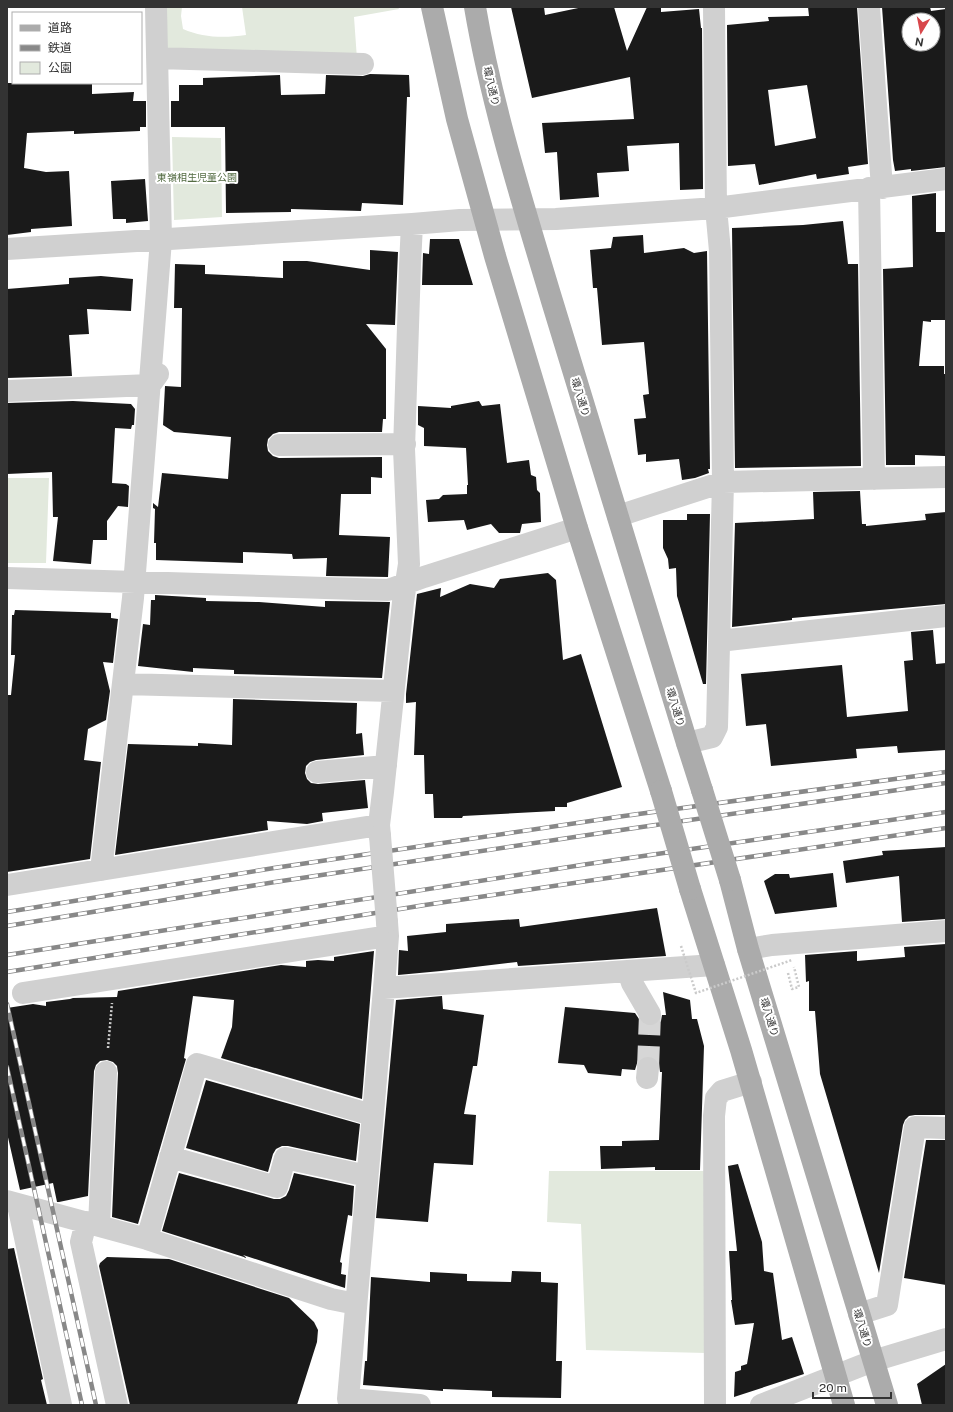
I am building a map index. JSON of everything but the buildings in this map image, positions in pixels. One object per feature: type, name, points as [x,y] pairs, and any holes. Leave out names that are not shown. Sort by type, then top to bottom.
[{"type":"main road","points":[[432,7],[459,126],[486,219],[495,256],[577,528],[661,791],[690,889],[751,1082],[844,1405]]},
{"type":"main road","name":"環八通り","points":[[475,7],[494,100],[569,358],[730,880],[748,948],[887,1405]]},
{"type":"street","points":[[101,870],[133,598],[155,378],[161,240],[156,7]]},
{"type":"street","points":[[687,743],[712,737],[717,728],[723,482],[720,259],[716,208],[714,7]]},
{"type":"street","points":[[869,7],[876,188],[874,478]]},
{"type":"street","points":[[158,58],[363,64]]},
{"type":"street","points":[[7,249],[460,220],[556,219],[716,208],[946,179]]},
{"type":"street","points":[[412,224],[410,265],[416,305],[405,444],[409,564],[405,585],[393,691],[380,831],[388,929],[348,1399],[420,1405]]},
{"type":"street","points":[[7,391],[155,378]]},
{"type":"street","points":[[279,444],[405,444]]},
{"type":"street","points":[[618,516],[723,482],[946,477]]},
{"type":"street","points":[[7,578],[388,590],[577,528]]},
{"type":"street","points":[[719,641],[946,616]]},
{"type":"street","points":[[123,684],[393,691]]},
{"type":"street","points":[[317,772],[386,766]]},
{"type":"street","points":[[7,885],[101,870],[380,831]]},
{"type":"street","points":[[23,993],[114,979],[388,929]]},
{"type":"street","points":[[748,948],[946,931]]},
{"type":"street","points":[[384,988],[714,964]]},
{"type":"street","points":[[628,971],[632,983],[650,1014]]},
{"type":"street","points":[[146,1239],[197,1064],[372,1115]]},
{"type":"street","points":[[106,1072],[92,1224],[81,1242],[117,1405]]},
{"type":"street","points":[[715,1405],[714,1110],[716,1098],[722,1091],[751,1082]]},
{"type":"street","points":[[859,1314],[887,1305],[915,1127],[946,1128]]},
{"type":"street","points":[[170,1157],[278,1187],[285,1158],[367,1176]]},
{"type":"street","points":[[62,1405],[13,1203],[146,1239],[331,1300],[356,1304]]},
{"type":"street","points":[[761,1405],[873,1361],[946,1339]]},
{"type":"path","points":[[682,946],[696,993],[792,960],[799,987],[792,989],[788,973]]},
{"type":"path","points":[[106,1072],[114,979]]},
{"type":"green space","points":[[165,7],[182,7],[181,16],[183,29],[206,36],[222,37],[246,35],[242,7],[398,7],[399,9],[354,17],[357,59],[167,54]]},
{"type":"green space","name":"東嶺相生児童公園","points":[[172,137],[221,138],[222,217],[174,220]]},
{"type":"green space","points":[[7,478],[49,478],[46,563],[7,563]]},
{"type":"green space","points":[[549,1171],[704,1171],[706,1353],[586,1350],[581,1224],[547,1222]]},
{"type":"tunnel","points":[[648,1068],[650,1014]]},
{"type":"railway","points":[[7,912],[274,868],[624,816],[946,772]]},
{"type":"railway","points":[[7,926],[275,882],[946,783]]},
{"type":"railway","points":[[7,955],[588,864],[946,812]]},
{"type":"railway","points":[[7,972],[425,905],[946,828]]},
{"type":"railway","points":[[7,1004],[96,1405]]},
{"type":"railway","points":[[7,1067],[82,1405]]}]
